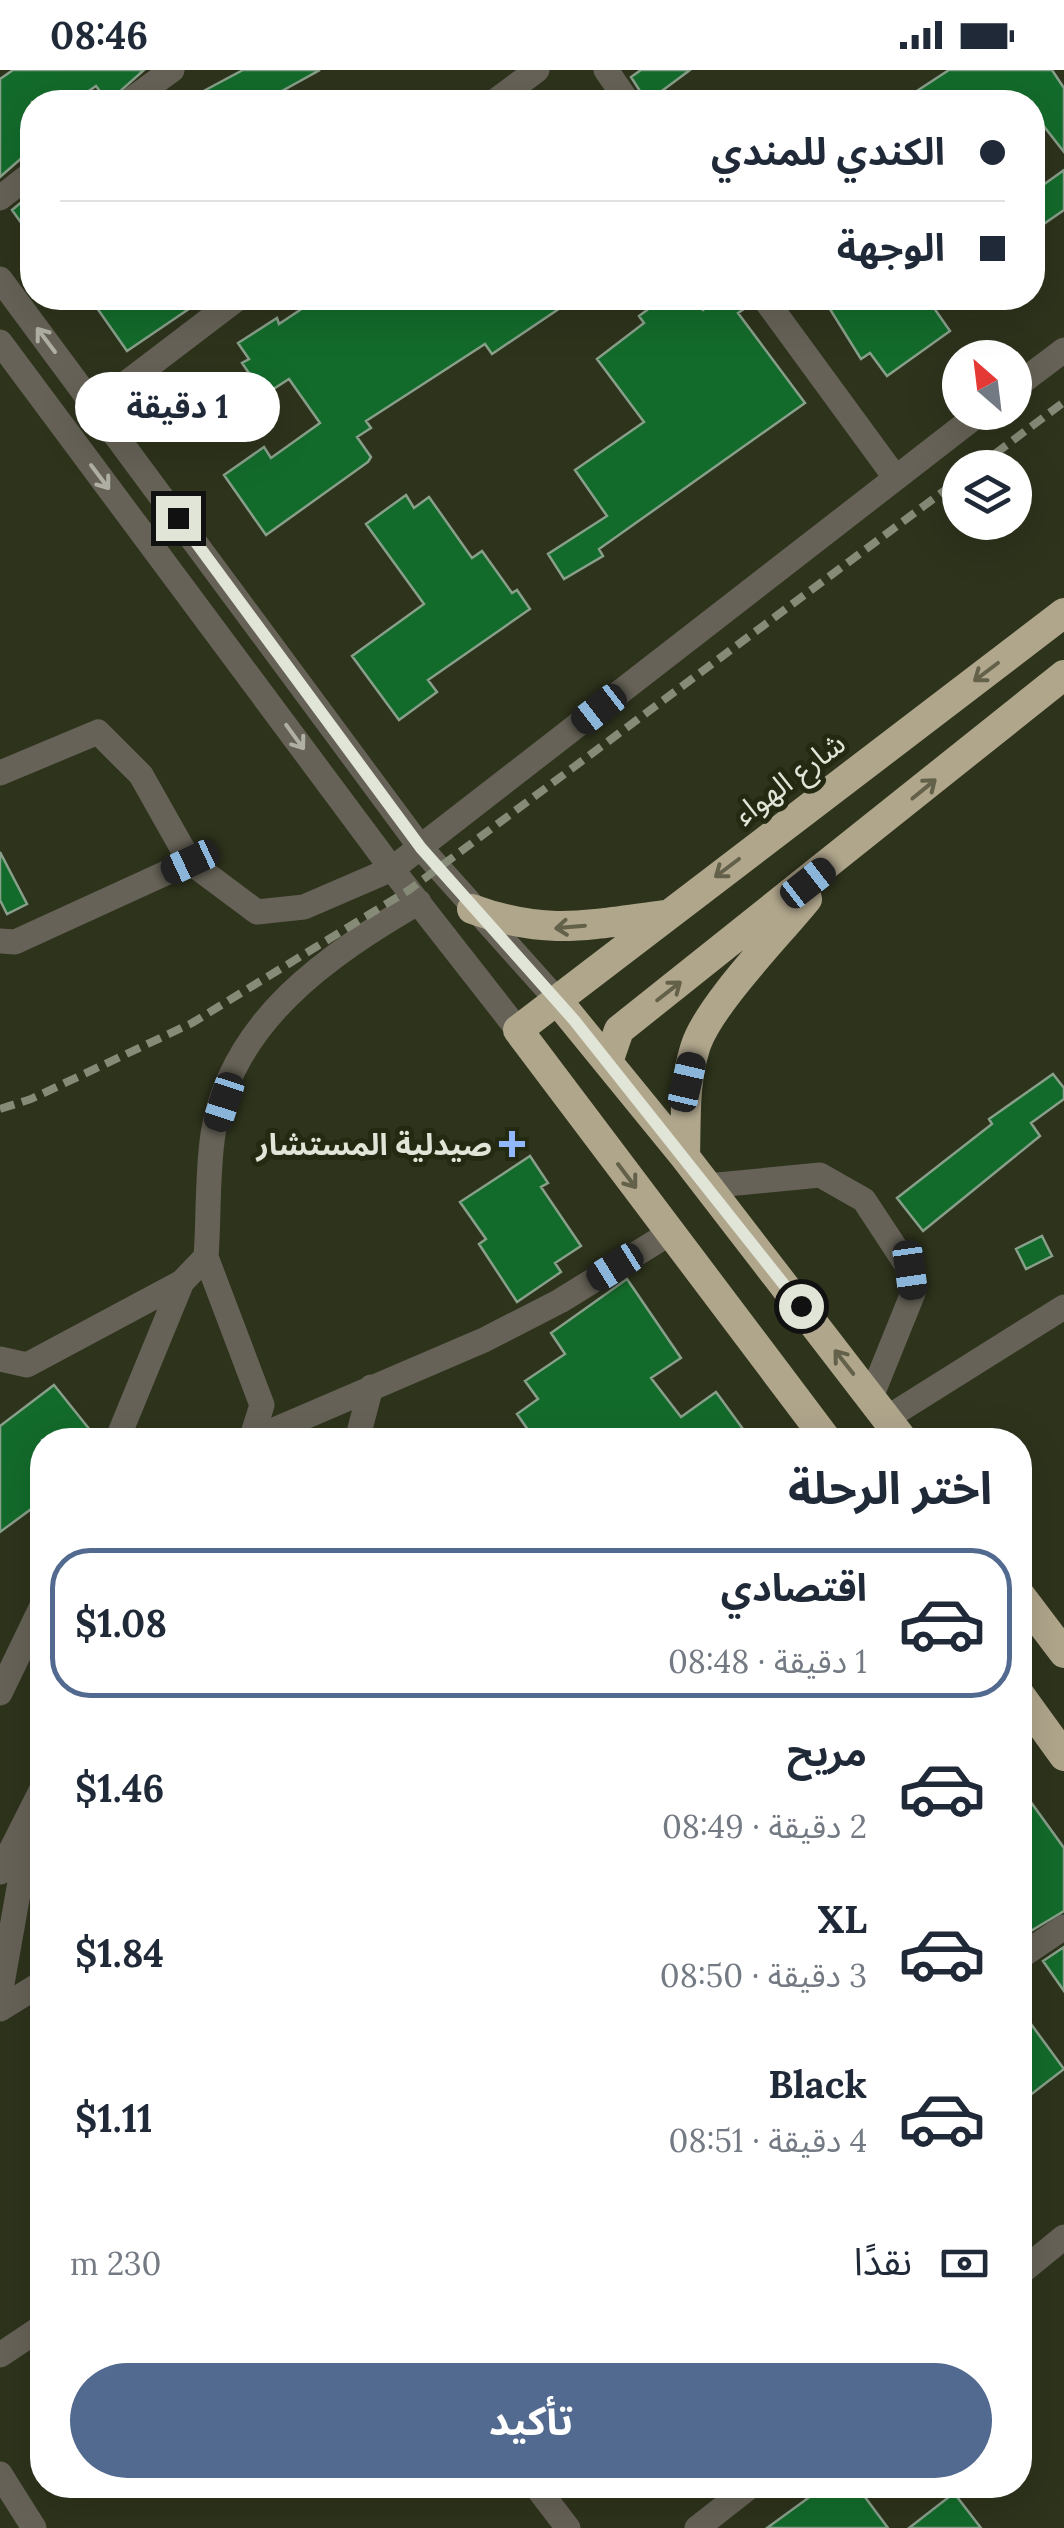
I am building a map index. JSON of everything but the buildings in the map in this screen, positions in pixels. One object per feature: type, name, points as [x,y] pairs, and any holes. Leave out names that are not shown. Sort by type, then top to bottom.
[{"type":"highway","name":"شارع الهواء","points":[[518,1030],[1064,613]]},
{"type":"highway","points":[[564,1091],[608,1062],[619,1030],[1064,675]]},
{"type":"highway","points":[[685,1157],[687,1082],[696,1044],[710,1018],[839,858]]},
{"type":"highway","points":[[472,909],[535,928],[667,914]]},
{"type":"highway","points":[[556,1000],[708,1186],[887,1418]]},
{"type":"highway","points":[[518,1030],[816,1428]]},
{"type":"highway","points":[[1032,1611],[1064,1653]]},
{"type":"highway","points":[[1032,1712],[1064,1756]]},
{"type":"street","points":[[144,90],[172,70]]},
{"type":"street","points":[[510,90],[537,70]]},
{"type":"street","points":[[0,279],[20,306]]},
{"type":"street","points":[[23,310],[421,848],[556,1000]]},
{"type":"street","points":[[96,408],[223,310]]},
{"type":"street","points":[[773,310],[895,477]]},
{"type":"street","points":[[1032,374],[1064,350]]},
{"type":"street","points":[[4,358],[518,1030]]},
{"type":"street","points":[[0,773],[98,732],[141,774],[190,862],[257,912],[304,907],[392,869],[421,848],[956,430]]},
{"type":"street","points":[[5,944],[190,862]]},
{"type":"street","points":[[255,1428],[262,1405],[206,1257],[214,1133],[233,1070],[263,1022],[337,950],[419,902]]},
{"type":"street","points":[[708,1186],[820,1175],[864,1200],[910,1270],[913,1293],[887,1418]]},
{"type":"street","points":[[279,1428],[499,1332],[670,1233]]},
{"type":"street","points":[[0,1359],[27,1365],[182,1282],[206,1257]]},
{"type":"street","points":[[122,1428],[182,1282]]},
{"type":"street","points":[[887,1418],[1064,1307]]},
{"type":"street","points":[[364,1428],[371,1388]]},
{"type":"street","points":[[0,1692],[30,1631]]},
{"type":"street","points":[[0,1872],[30,1814]]},
{"type":"street","points":[[0,1995],[30,1840]]},
{"type":"street","points":[[1032,1949],[1064,1927]]},
{"type":"street","points":[[0,2009],[30,1990]]},
{"type":"street","points":[[1032,2264],[1064,2237]]},
{"type":"street","points":[[0,2355],[30,2335]]},
{"type":"street","points":[[0,2474],[34,2528]]},
{"type":"street","points":[[545,2498],[568,2528]]},
{"type":"street","points":[[697,2528],[735,2498]]},
{"type":"railway","points":[[1000,450],[1064,402]]},
{"type":"railway","points":[[0,1109],[31,1099],[192,1023],[409,890],[942,492]]},
{"type":"place","name":"صيدلية المستشار","points":[[512,1144]]},
{"type":"route","points":[[178,518],[421,848],[574,1020],[801,1306]]}]
